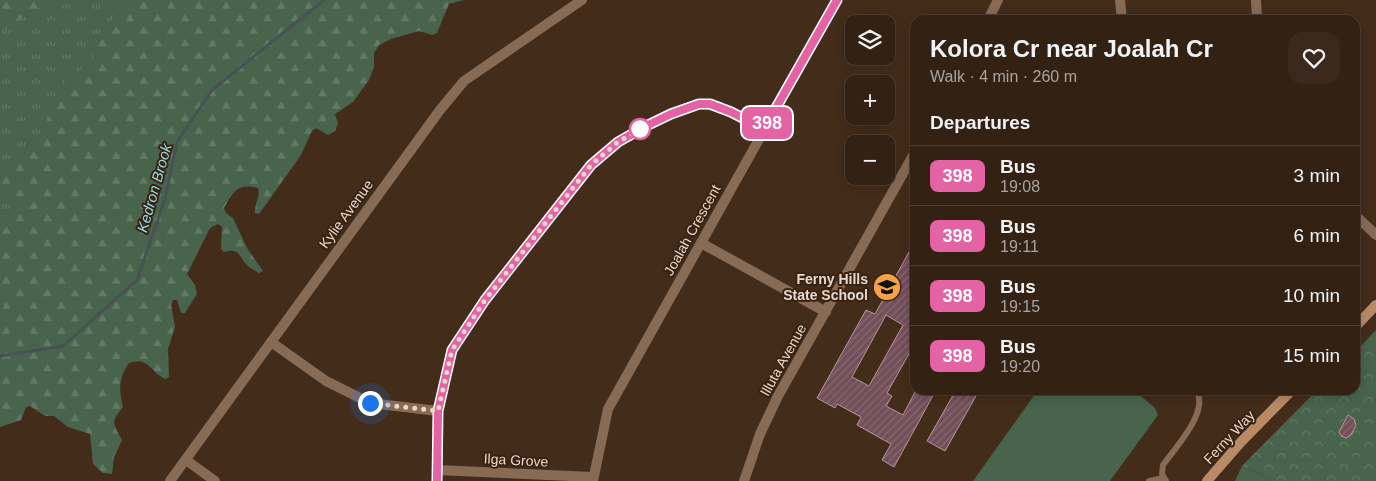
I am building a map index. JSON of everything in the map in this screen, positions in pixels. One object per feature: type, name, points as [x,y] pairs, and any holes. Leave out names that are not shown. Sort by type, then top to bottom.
[{"type":"street","name":"Kylie Avenue","points":[[170,481],[406,155],[464,81],[582,0]]},
{"type":"street","name":"Joalah Crescent","points":[[593,479],[608,409],[837,0]]},
{"type":"street","points":[[990,15],[998,0]]},
{"type":"street","points":[[1120,0],[1122,15]]},
{"type":"street","points":[[1256,0],[1257,15]]},
{"type":"street","points":[[437,476],[438,411],[452,350],[485,300],[591,165],[604,153],[646,126],[699,104],[710,104],[731,112],[764,129]]},
{"type":"street","name":"Illuta Avenue","points":[[744,481],[760,434],[778,396],[910,161]]},
{"type":"street","points":[[1360,220],[1376,235]]},
{"type":"street","points":[[701,243],[826,312]]},
{"type":"street","points":[[1360,321],[1376,305]]},
{"type":"street","points":[[272,342],[326,382],[370,403],[438,411]]},
{"type":"street","name":"Ferny Way","points":[[1207,481],[1241,442],[1287,395]]},
{"type":"street","points":[[186,460],[215,481]]},
{"type":"street","name":"Ilga Grove","points":[[437,476],[593,479]]},
{"type":"lane","points":[[1165,481],[1162,474],[1163,464],[1199,411],[1198,395]]},
{"type":"lane","points":[[1149,481],[1159,478],[1165,481]]},
{"type":"green space","points":[[0,0],[272,0],[0,311]]},
{"type":"green space","points":[[0,0],[51,0],[0,32]]},
{"type":"green space","points":[[124,0],[464,0],[449,4],[437,33],[432,35],[419,31],[391,39],[379,45],[374,53],[374,67],[369,80],[353,102],[335,114],[338,123],[335,131],[328,135],[316,128],[312,131],[301,155],[259,214],[255,213],[259,194],[258,188],[245,187],[234,193],[224,208],[226,213],[233,218],[247,248],[263,271],[259,273],[251,268],[234,251],[224,252],[221,249],[222,227],[218,224],[210,228],[187,274],[195,285],[197,294],[185,313],[181,313],[177,300],[173,300],[171,304],[175,327],[168,349],[169,377],[165,379],[145,363],[136,362],[129,363],[121,379],[120,390],[123,407],[114,423],[122,440],[114,457],[112,474],[103,473],[93,464],[90,434],[68,427],[54,416],[45,416],[30,406],[26,407],[21,420],[0,427],[0,206],[10,213],[19,211],[18,207],[6,201],[1,194],[0,184],[9,168],[25,157],[39,138],[68,76],[93,63],[94,48]]},
{"type":"green space","points":[[1376,330],[1376,481],[1271,481],[1257,472],[1242,466],[1312,395],[1360,395],[1360,347]]},
{"type":"green space","points":[[1034,395],[1140,395],[1155,408],[1158,415],[1110,481],[973,481]]},
{"type":"green space","points":[[1242,466],[1257,472],[1271,481],[1235,481]]},
{"type":"building","points":[[910,250],[910,352],[887,393],[892,396],[886,406],[903,415],[913,395],[933,395],[894,467],[882,460],[891,444],[857,425],[861,417],[837,404],[835,408],[817,398],[866,310],[875,314]],"holes":[[[886,315],[903,325],[869,386],[852,377]]]},
{"type":"building","points":[[953,395],[976,396],[945,451],[927,441]]},
{"type":"building","points":[[1348,415],[1354,419],[1356,425],[1351,435],[1346,438],[1341,436],[1339,432]]},
{"type":"waterway","name":"Kedron Brook","points":[[0,356],[63,346],[137,280],[165,199],[177,142],[212,90],[324,0]]},
{"type":"bus line","name":"398","points":[[437,481],[438,411],[452,350],[485,300],[591,165],[618,142],[646,126],[689,106],[710,104],[743,117],[764,129],[837,0]]},
{"type":"place","name":"Ferny Hills State School","points":[[887,287]]},
{"type":"route","points":[[370,403],[438,411],[452,350],[485,300],[591,165],[618,142],[646,126],[640,129]]}]
